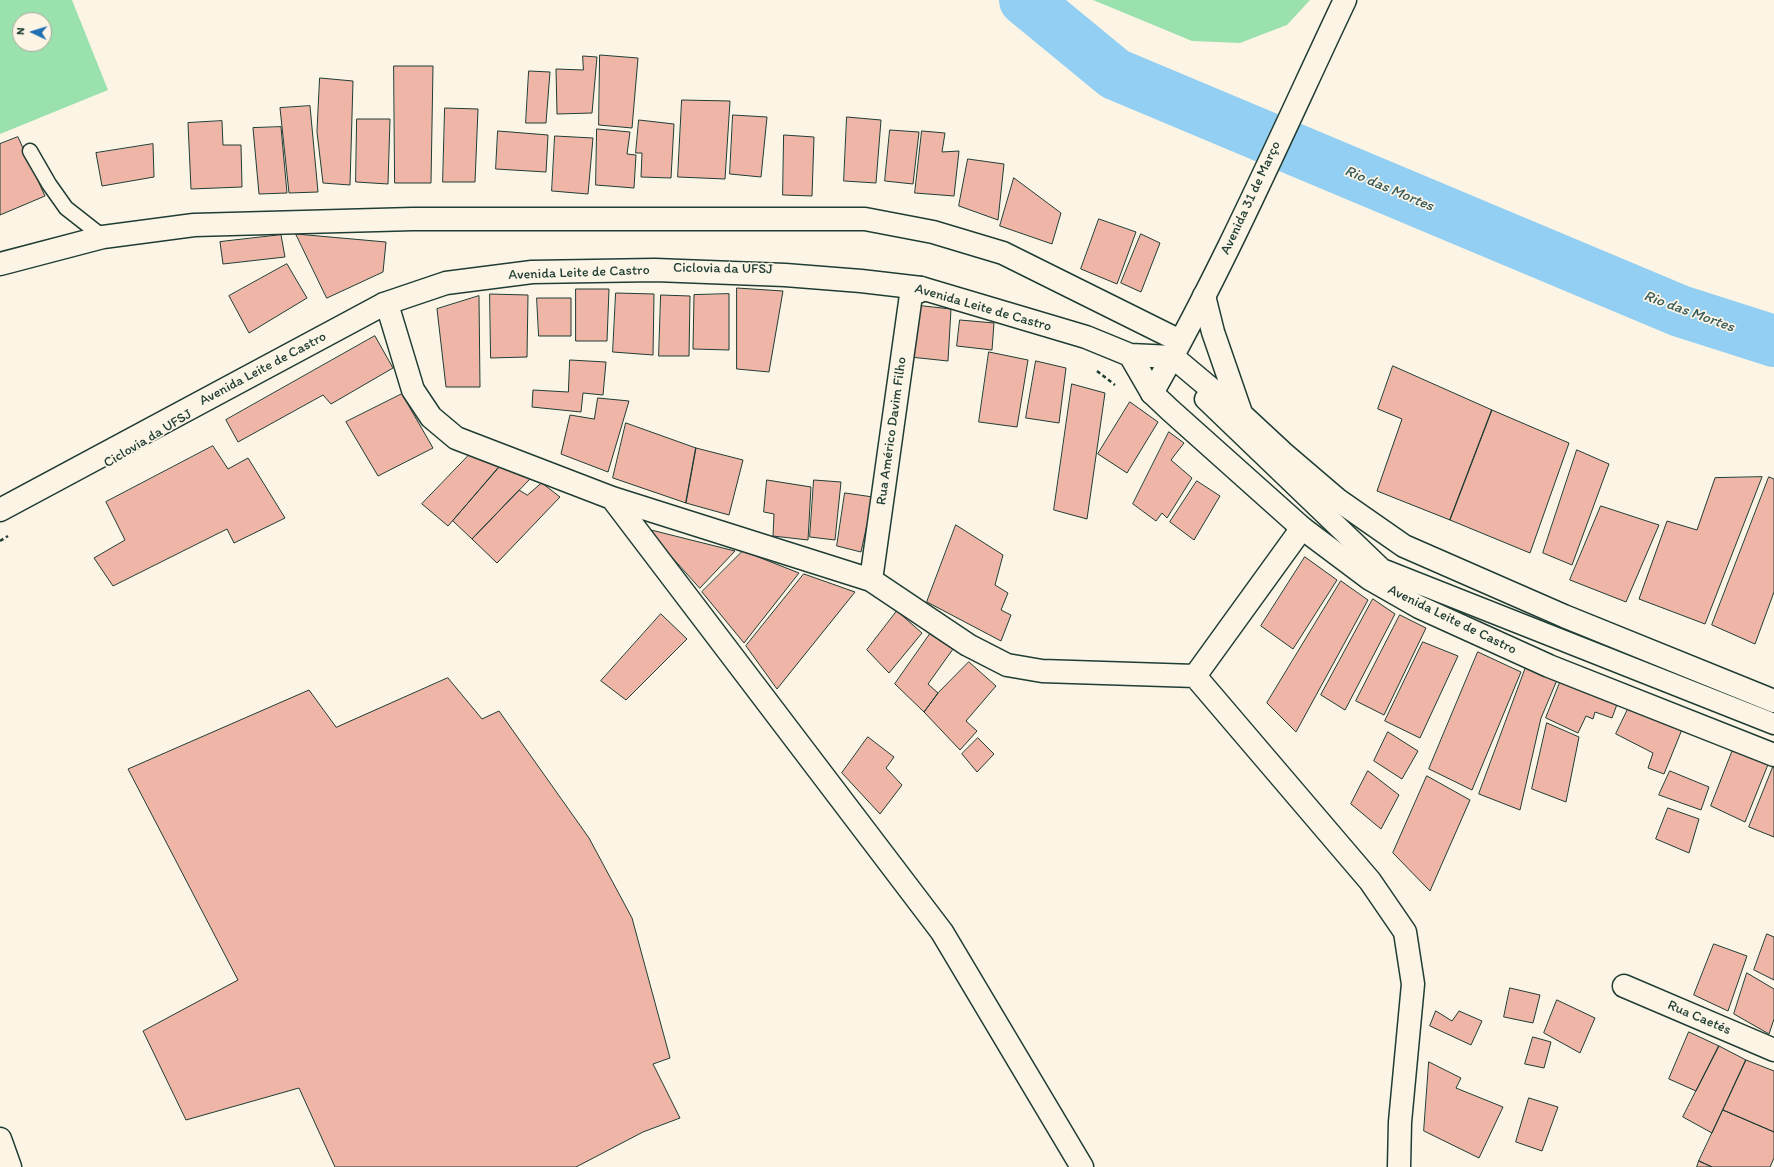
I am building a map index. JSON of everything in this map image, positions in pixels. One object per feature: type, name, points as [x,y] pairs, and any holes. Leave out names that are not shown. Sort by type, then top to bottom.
[{"type":"main road","name":"Avenida 31 de Março","points":[[1152,392],[1218,268],[1345,0]]},
{"type":"main road","points":[[0,264],[103,237],[194,225],[412,219],[865,220],[934,232],[1003,253],[1176,349],[1241,414],[1283,453],[1338,500],[1404,546],[1564,616],[1774,701]]},
{"type":"main road","name":"Avenida Leite de Castro","points":[[0,510],[384,304],[446,283],[532,272],[655,270],[785,275],[861,281],[921,288],[1086,337],[1130,355],[1176,349]]},
{"type":"main road","name":"Rua Américo Davim Filho","points":[[871,580],[911,295],[920,291],[921,288]]},
{"type":"main road","points":[[1204,296],[1213,332],[1241,414]]},
{"type":"main road","points":[[384,304],[390,314],[413,390],[431,417],[456,438],[612,498],[871,580],[968,645],[1007,665],[1042,671],[1195,676],[1370,881],[1406,932],[1413,984],[1400,1122],[1399,1167]]},
{"type":"main road","name":"Avenida Leite de Castro","points":[[1130,355],[1152,392],[1302,528],[1370,579],[1419,607],[1549,666],[1774,755]]},
{"type":"main road","points":[[612,498],[942,932],[1082,1167]]},
{"type":"main road","points":[[1195,676],[1302,528]]},
{"type":"main road","name":"Rua Caetés","points":[[1624,986],[1774,1050]]},
{"type":"street","points":[[1205,399],[1382,569],[1774,724]]},
{"type":"lane","points":[[30,151],[49,184],[66,208],[103,237]]},
{"type":"path","points":[[0,536],[7,532]]},
{"type":"green space","points":[[0,0],[72,0],[108,90],[0,134]]},
{"type":"green space","points":[[1093,0],[1310,0],[1287,25],[1240,43],[1192,41]]},
{"type":"building","points":[[600,55],[638,58],[632,128],[599,125]]},
{"type":"building","points":[[583,56],[597,57],[592,113],[557,114],[556,69],[583,70]]},
{"type":"building","points":[[394,66],[433,66],[431,183],[395,183]]},
{"type":"building","points":[[529,71],[550,72],[546,123],[526,123]]},
{"type":"building","points":[[320,78],[353,81],[350,185],[323,183],[317,132]]},
{"type":"building","points":[[682,100],[730,101],[725,179],[678,177]]},
{"type":"building","points":[[310,106],[318,192],[289,193],[280,108]]},
{"type":"building","points":[[445,108],[478,109],[475,182],[443,182]]},
{"type":"building","points":[[733,115],[767,117],[761,177],[730,174]]},
{"type":"building","points":[[847,117],[881,120],[876,183],[844,181]]},
{"type":"building","points":[[357,119],[390,119],[388,184],[356,182]]},
{"type":"building","points":[[639,120],[674,124],[671,178],[641,177],[642,153],[636,153]]},
{"type":"building","points":[[222,121],[223,145],[241,145],[242,187],[191,189],[188,123]]},
{"type":"building","points":[[281,127],[287,193],[259,194],[253,128]]},
{"type":"building","points":[[597,129],[630,132],[627,154],[636,155],[634,188],[596,185]]},
{"type":"building","points":[[890,130],[919,132],[913,184],[885,181]]},
{"type":"building","points":[[498,131],[548,135],[546,172],[496,169]]},
{"type":"building","points":[[922,131],[945,133],[942,152],[959,151],[954,196],[915,193]]},
{"type":"building","points":[[784,135],[814,137],[812,196],[783,195]]},
{"type":"building","points":[[555,136],[593,138],[588,194],[552,191]]},
{"type":"building","points":[[18,137],[45,196],[0,215],[0,144]]},
{"type":"building","points":[[153,144],[154,177],[102,186],[96,153]]},
{"type":"building","points":[[968,159],[1004,164],[998,220],[959,206]]},
{"type":"building","points":[[1014,178],[1061,213],[1052,244],[1000,226]]},
{"type":"building","points":[[1099,219],[1136,232],[1117,284],[1081,269]]},
{"type":"building","points":[[296,234],[386,242],[383,272],[327,298]]},
{"type":"building","points":[[1141,234],[1160,243],[1141,292],[1121,283]]},
{"type":"building","points":[[281,235],[285,257],[223,264],[220,242]]},
{"type":"building","points":[[287,264],[307,298],[249,333],[229,296]]},
{"type":"building","points":[[737,288],[783,291],[769,372],[737,369]]},
{"type":"building","points":[[576,289],[609,289],[607,341],[576,341]]},
{"type":"building","points":[[616,293],[654,294],[653,355],[613,352]]},
{"type":"building","points":[[490,294],[528,295],[527,357],[491,358]]},
{"type":"building","points":[[729,294],[729,350],[693,349],[694,295]]},
{"type":"building","points":[[661,295],[690,296],[689,356],[659,356]]},
{"type":"building","points":[[479,296],[480,387],[446,387],[437,309]]},
{"type":"building","points":[[537,298],[571,298],[571,336],[539,336]]},
{"type":"building","points":[[915,305],[951,309],[948,361],[910,357]]},
{"type":"building","points":[[960,320],[994,323],[992,350],[957,346]]},
{"type":"building","points":[[375,336],[393,368],[331,404],[323,395],[238,442],[226,420]]},
{"type":"building","points":[[989,352],[1028,360],[1017,427],[979,422]]},
{"type":"building","points":[[570,360],[606,362],[603,395],[583,393],[581,412],[532,407],[533,390],[568,392]]},
{"type":"building","points":[[1036,361],[1066,368],[1059,423],[1026,418]]},
{"type":"building","points":[[1393,366],[1492,410],[1450,520],[1377,491],[1402,419],[1378,409]]},
{"type":"building","points":[[1072,384],[1105,393],[1087,519],[1054,510]]},
{"type":"building","points":[[402,394],[433,448],[378,476],[346,422]]},
{"type":"building","points":[[598,398],[629,401],[608,472],[561,454],[570,415],[594,419]]},
{"type":"building","points":[[1130,402],[1158,422],[1127,473],[1098,454]]},
{"type":"building","points":[[1492,410],[1569,443],[1530,553],[1450,520]]},
{"type":"building","points":[[626,423],[696,448],[686,503],[613,478]]},
{"type":"building","points":[[1169,432],[1184,443],[1171,460],[1192,478],[1167,518],[1162,513],[1156,521],[1133,504]]},
{"type":"building","points":[[213,446],[228,469],[248,458],[285,518],[234,543],[227,529],[113,586],[94,558],[125,540],[106,502]]},
{"type":"building","points":[[696,448],[743,460],[729,515],[686,503]]},
{"type":"building","points":[[1577,450],[1609,464],[1572,565],[1543,553]]},
{"type":"building","points":[[473,451],[500,466],[448,526],[422,504]]},
{"type":"building","points":[[500,466],[530,479],[472,539],[453,521]]},
{"type":"building","points":[[1762,477],[1705,624],[1639,599],[1667,521],[1697,530],[1715,478]]},
{"type":"building","points":[[1769,477],[1774,479],[1774,592],[1755,644],[1712,625]]},
{"type":"building","points":[[767,480],[811,487],[808,540],[773,536],[774,514],[764,512]]},
{"type":"building","points":[[814,480],[841,482],[835,540],[810,537]]},
{"type":"building","points":[[1197,481],[1220,496],[1194,540],[1170,522]]},
{"type":"building","points":[[542,483],[560,497],[497,563],[472,539],[519,490],[527,495]]},
{"type":"building","points":[[845,493],[873,497],[861,552],[837,546]]},
{"type":"building","points":[[1601,506],[1659,525],[1626,602],[1570,580]]},
{"type":"building","points":[[956,525],[1003,555],[995,585],[1008,593],[1001,610],[1011,615],[1001,641],[927,602]]},
{"type":"building","points":[[647,529],[735,551],[700,588]]},
{"type":"building","points":[[743,551],[799,573],[744,643],[702,592]]},
{"type":"building","points":[[1305,557],[1337,580],[1293,649],[1261,626]]},
{"type":"building","points":[[804,574],[855,592],[777,689],[746,646]]},
{"type":"building","points":[[1341,581],[1368,600],[1296,732],[1267,703]]},
{"type":"building","points":[[1373,599],[1395,614],[1345,710],[1321,695]]},
{"type":"building","points":[[897,611],[922,633],[889,673],[867,650]]},
{"type":"building","points":[[661,614],[687,639],[626,700],[601,681]]},
{"type":"building","points":[[1400,615],[1426,628],[1384,715],[1356,701]]},
{"type":"building","points":[[930,634],[953,649],[928,684],[938,693],[924,712],[895,684]]},
{"type":"building","points":[[1423,642],[1458,656],[1420,738],[1385,721]]},
{"type":"building","points":[[1478,652],[1521,672],[1472,790],[1429,769]]},
{"type":"building","points":[[969,662],[996,686],[966,721],[977,731],[960,750],[924,712],[938,693]]},
{"type":"building","points":[[1526,667],[1557,680],[1541,718],[1520,810],[1479,794]]},
{"type":"building","points":[[448,678],[482,719],[499,711],[589,838],[632,918],[670,1058],[653,1064],[680,1118],[643,1132],[576,1167],[335,1167],[299,1088],[186,1120],[143,1031],[238,980],[128,769],[309,690],[336,727]]},
{"type":"building","points":[[1561,680],[1619,699],[1612,718],[1595,712],[1593,719],[1586,716],[1578,733],[1546,718]]},
{"type":"building","points":[[1630,705],[1683,727],[1664,774],[1648,768],[1653,753],[1616,734]]},
{"type":"building","points":[[1547,723],[1579,737],[1566,802],[1532,789]]},
{"type":"building","points":[[1388,732],[1418,751],[1402,779],[1374,761]]},
{"type":"building","points":[[868,737],[894,757],[886,768],[902,785],[880,814],[842,773]]},
{"type":"building","points":[[978,738],[994,754],[977,772],[962,754]]},
{"type":"building","points":[[1734,747],[1769,762],[1745,822],[1711,806]]},
{"type":"building","points":[[1774,764],[1774,837],[1749,827]]},
{"type":"building","points":[[1368,771],[1399,795],[1381,829],[1351,804]]},
{"type":"building","points":[[1670,771],[1709,787],[1701,810],[1659,795]]},
{"type":"building","points":[[1427,776],[1470,800],[1430,891],[1393,853]]},
{"type":"building","points":[[1668,808],[1699,819],[1689,853],[1656,839]]},
{"type":"building","points":[[1767,934],[1774,937],[1774,980],[1754,970]]},
{"type":"building","points":[[1714,944],[1747,956],[1728,1011],[1694,995]]},
{"type":"building","points":[[1747,973],[1774,989],[1774,1019],[1769,1034],[1734,1014]]},
{"type":"building","points":[[1510,988],[1540,995],[1533,1023],[1504,1017]]},
{"type":"building","points":[[1557,1000],[1595,1018],[1580,1053],[1544,1033]]},
{"type":"building","points":[[1436,1011],[1452,1021],[1459,1011],[1482,1021],[1471,1045],[1430,1026]]},
{"type":"building","points":[[1689,1032],[1719,1046],[1696,1091],[1669,1079]]},
{"type":"building","points":[[1533,1037],[1551,1042],[1544,1068],[1525,1064]]},
{"type":"building","points":[[1719,1046],[1746,1060],[1712,1133],[1683,1117]]},
{"type":"building","points":[[1746,1060],[1774,1071],[1774,1132],[1723,1110]]},
{"type":"building","points":[[1429,1062],[1461,1078],[1456,1088],[1503,1107],[1479,1158],[1424,1131]]},
{"type":"building","points":[[1529,1098],[1558,1107],[1542,1151],[1516,1142]]},
{"type":"building","points":[[1723,1110],[1774,1132],[1774,1158],[1770,1167],[1712,1167],[1699,1161]]},
{"type":"building","points":[[1699,1161],[1712,1167],[1697,1167]]},
{"type":"waterway","name":"Rio das Mortes","points":[[1025,0],[1115,74],[1680,311],[1774,341]]}]
